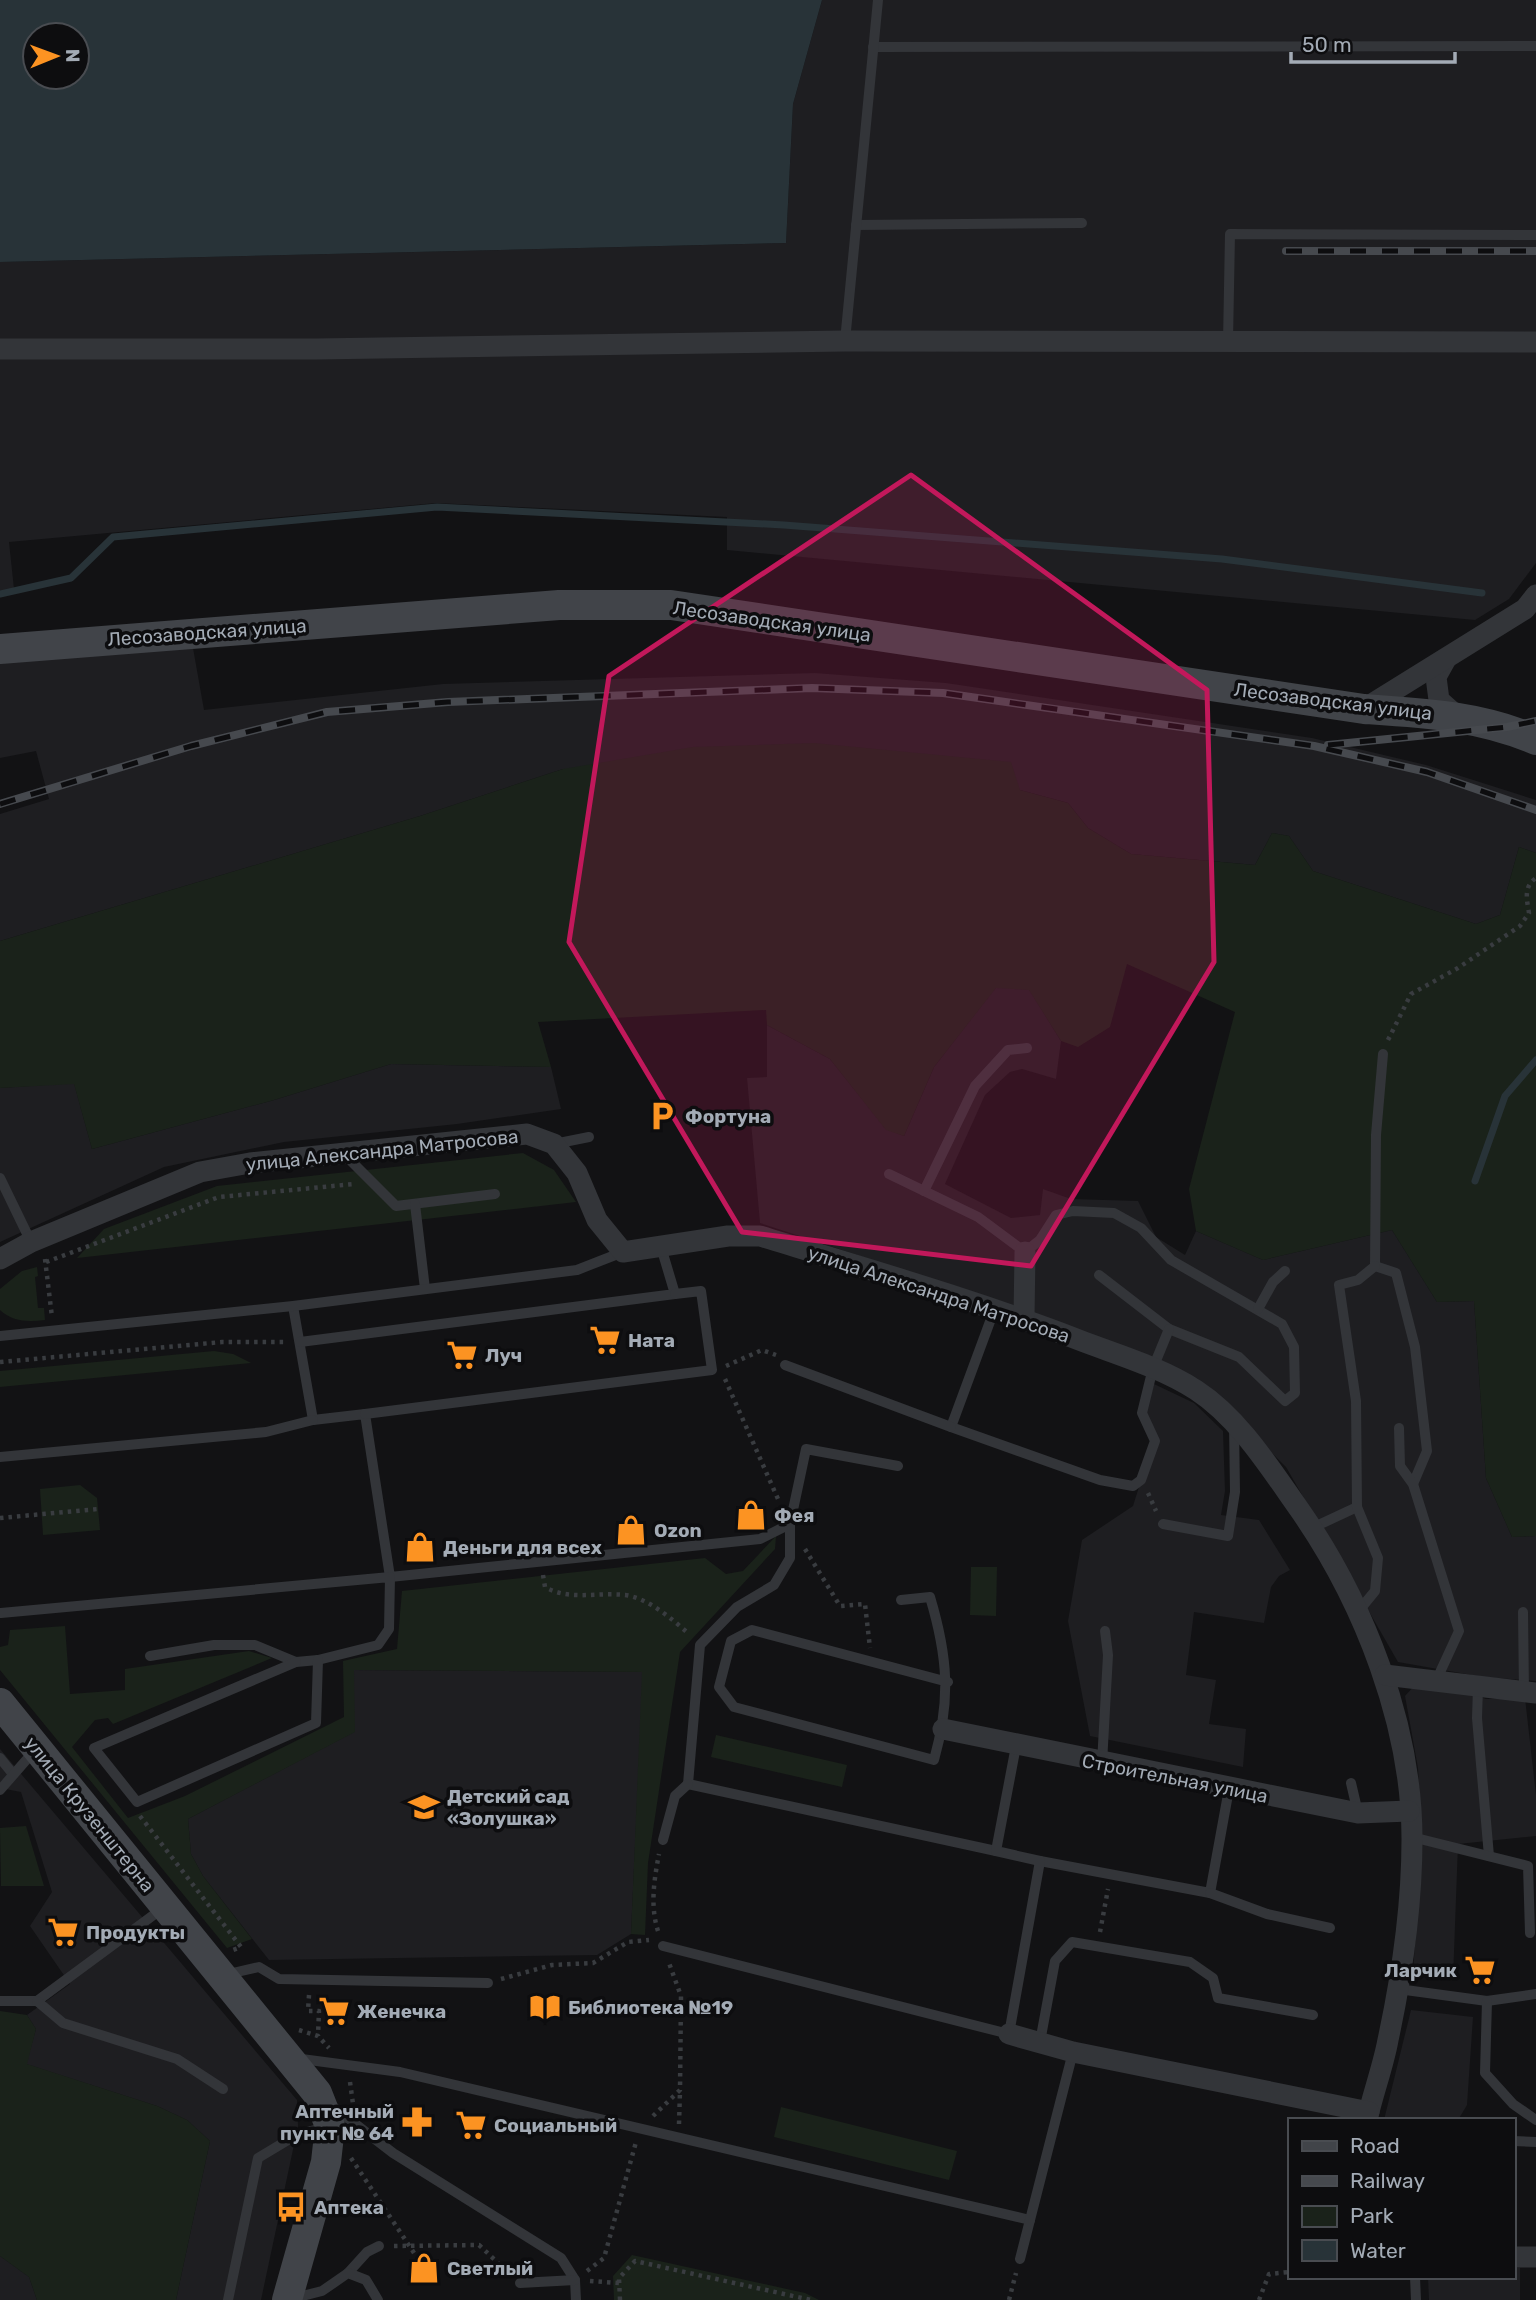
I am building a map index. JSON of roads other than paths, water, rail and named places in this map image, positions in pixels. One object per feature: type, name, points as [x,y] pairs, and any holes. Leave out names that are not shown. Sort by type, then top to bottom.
[{"type":"main road","name":"Лесозаводская улица","points":[[0,649],[559,605],[671,605],[1364,709],[1457,716],[1507,727],[1536,740]]},
{"type":"main road","name":"улица Крузенштерна","points":[[0,1703],[165,1907],[223,1965],[317,2093],[330,2126]]},
{"type":"main road","points":[[288,2300],[326,2162],[330,2126]]},
{"type":"street","points":[[0,349],[316,349],[845,341],[1536,342]]},
{"type":"street","points":[[1364,709],[1525,609],[1536,595]]},
{"type":"street","points":[[1446,659],[1436,677],[1439,700],[1457,716]]},
{"type":"street","name":"улица Александра Матросова","points":[[0,1259],[37,1239],[200,1172],[343,1153],[527,1134],[554,1144]]},
{"type":"street","points":[[554,1144],[578,1173],[597,1220],[624,1252]]},
{"type":"street","name":"улица Александра Матросова","points":[[624,1252],[727,1236],[761,1236],[995,1308],[1153,1368],[1197,1391],[1234,1424],[1272,1471],[1312,1528],[1357,1613],[1385,1675],[1403,1748],[1412,1837],[1398,1989],[1388,2043],[1368,2116]]},
{"type":"street","points":[[1024,1318],[1026,1252]]},
{"type":"street","points":[[1385,1675],[1530,1693]]},
{"type":"street","name":"Строительная улица","points":[[943,1729],[1016,1746],[1358,1813],[1409,1811]]},
{"type":"street","points":[[1009,2034],[1073,2052],[1368,2116]]},
{"type":"street","points":[[1515,2257],[1536,2257]]},
{"type":"lane","points":[[845,341],[878,0]]},
{"type":"lane","points":[[873,47],[1536,46]]},
{"type":"lane","points":[[856,225],[1082,223]]},
{"type":"lane","points":[[1228,342],[1230,234],[1536,235]]},
{"type":"lane","points":[[925,1191],[975,1086],[1008,1050],[1027,1048]]},
{"type":"lane","points":[[1375,1266],[1376,1135],[1383,1054]]},
{"type":"lane","points":[[554,1144],[589,1137]]},
{"type":"lane","points":[[343,1153],[396,1206],[495,1194]]},
{"type":"lane","points":[[889,1174],[978,1217],[1026,1252],[1040,1240],[1056,1215],[1073,1210],[1114,1213],[1141,1228],[1171,1260],[1282,1324],[1294,1347],[1295,1393],[1285,1401],[1239,1357],[1169,1329],[1099,1275]]},
{"type":"lane","points":[[0,1178],[37,1239]]},
{"type":"lane","points":[[415,1204],[425,1289]]},
{"type":"lane","points":[[661,1247],[675,1294]]},
{"type":"lane","points":[[1,1336],[293,1306],[577,1270],[624,1252]]},
{"type":"lane","points":[[1375,1266],[1396,1273],[1415,1348],[1427,1451],[1413,1484]]},
{"type":"lane","points":[[1357,1613],[1375,1591],[1378,1558],[1357,1507],[1356,1401],[1339,1285],[1358,1280],[1375,1266]]},
{"type":"lane","points":[[1258,1309],[1273,1282],[1285,1271]]},
{"type":"lane","points":[[0,1457],[266,1432],[313,1420],[712,1370],[701,1291],[300,1342]]},
{"type":"lane","points":[[293,1306],[313,1420]]},
{"type":"lane","points":[[951,1427],[995,1308]]},
{"type":"lane","points":[[781,1360],[951,1427],[1100,1480],[1133,1486],[1141,1480],[1155,1441],[1142,1413],[1153,1368],[1169,1329]]},
{"type":"lane","points":[[318,1660],[316,1723],[137,1802],[94,1748],[296,1662],[318,1660],[378,1645],[390,1629],[390,1577],[365,1414]]},
{"type":"lane","points":[[1163,1524],[1228,1536],[1235,1492],[1234,1424]]},
{"type":"lane","points":[[1399,1428],[1400,1466],[1413,1484],[1459,1631],[1436,1681]]},
{"type":"lane","points":[[663,1840],[676,1796],[688,1784],[699,1645],[737,1607],[774,1585],[790,1558],[790,1524],[806,1449],[898,1466]]},
{"type":"lane","points":[[1312,1528],[1357,1507]]},
{"type":"lane","points":[[2,1613],[760,1539],[790,1524]]},
{"type":"lane","points":[[901,1600],[930,1597],[941,1634],[948,1682],[943,1729],[934,1760],[734,1707],[719,1687],[731,1641],[752,1630],[948,1682]]},
{"type":"lane","points":[[1523,1612],[1530,1693]]},
{"type":"lane","points":[[1102,1763],[1108,1655],[1105,1631]]},
{"type":"lane","points":[[150,1656],[214,1645],[256,1645],[296,1662]]},
{"type":"lane","points":[[1478,1687],[1477,1718],[1489,1856]]},
{"type":"lane","points":[[996,1851],[1016,1746]]},
{"type":"lane","points":[[0,1790],[36,1748]]},
{"type":"lane","points":[[0,1758],[13,1774]]},
{"type":"lane","points":[[1351,1783],[1358,1813]]},
{"type":"lane","points":[[688,1784],[1041,1861],[1210,1893],[1267,1914],[1330,1927]]},
{"type":"lane","points":[[1210,1893],[1229,1789]]},
{"type":"lane","points":[[1412,1837],[1528,1866],[1530,1933]]},
{"type":"lane","points":[[663,1946],[1009,2034],[1041,1861]]},
{"type":"lane","points":[[0,2001],[37,2001],[165,1907]]},
{"type":"lane","points":[[1040,2042],[1055,1961],[1072,1942],[1190,1962],[1213,1978],[1218,1998],[1313,2015]]},
{"type":"lane","points":[[223,1965],[259,1968],[279,1979],[488,1983]]},
{"type":"lane","points":[[1398,1989],[1487,2001],[1536,1994]]},
{"type":"lane","points":[[37,2001],[63,2023],[177,2059],[223,2090]]},
{"type":"lane","points":[[1487,2001],[1485,2073],[1513,2104],[1536,2120]]},
{"type":"lane","points":[[1020,2259],[1073,2052]]},
{"type":"lane","points":[[288,2057],[400,2072],[1030,2220]]},
{"type":"lane","points":[[317,2093],[393,2152],[561,2258],[575,2280],[576,2300]]},
{"type":"lane","points":[[228,2300],[258,2158],[298,2134],[330,2126]]},
{"type":"lane","points":[[1515,2141],[1536,2142]]},
{"type":"lane","points":[[288,2300],[322,2291],[348,2273],[368,2252],[379,2246]]},
{"type":"lane","points":[[348,2273],[366,2280],[378,2300]]},
{"type":"lane","points":[[1415,2279],[1416,2300]]},
{"type":"lane","points":[[520,2283],[575,2280]]},
{"type":"water","points":[[0,0],[822,0],[793,104],[786,243],[0,262]]},
{"type":"waterway","points":[[0,594],[71,578],[113,537],[437,507],[784,525],[1222,559],[1482,593]]},
{"type":"waterway","points":[[1475,1181],[1505,1096],[1536,1060]]},
{"type":"railway","points":[[1286,251],[1536,251]]},
{"type":"railway","points":[[0,804],[191,746],[327,712],[448,702],[812,688],[943,693],[1314,746],[1427,772],[1536,810]]},
{"type":"railway","points":[[1328,745],[1507,727],[1536,721]]},
{"type":"place","name":"Фортуна","points":[[662,1116]]},
{"type":"place","name":"Ната","points":[[605,1340]]},
{"type":"place","name":"Луч","points":[[462,1355]]},
{"type":"place","name":"Фея","points":[[751,1515]]},
{"type":"place","name":"Ozon","points":[[631,1530]]},
{"type":"place","name":"Деньги для всех","points":[[420,1547]]},
{"type":"place","name":"Детский сад «Золушка»","points":[[424,1807]]},
{"type":"place","name":"Продукты","points":[[63,1932]]},
{"type":"place","name":"Ларчик","points":[[1480,1970]]},
{"type":"place","name":"Библиотека №19","points":[[545,2007]]},
{"type":"place","name":"Женечка","points":[[334,2011]]},
{"type":"place","name":"Аптечный пункт № 64","points":[[417,2122]]},
{"type":"place","name":"Социальный","points":[[471,2125]]},
{"type":"place","name":"Аптека","points":[[291,2207]]},
{"type":"place","name":"Светлый","points":[[424,2268]]}]
